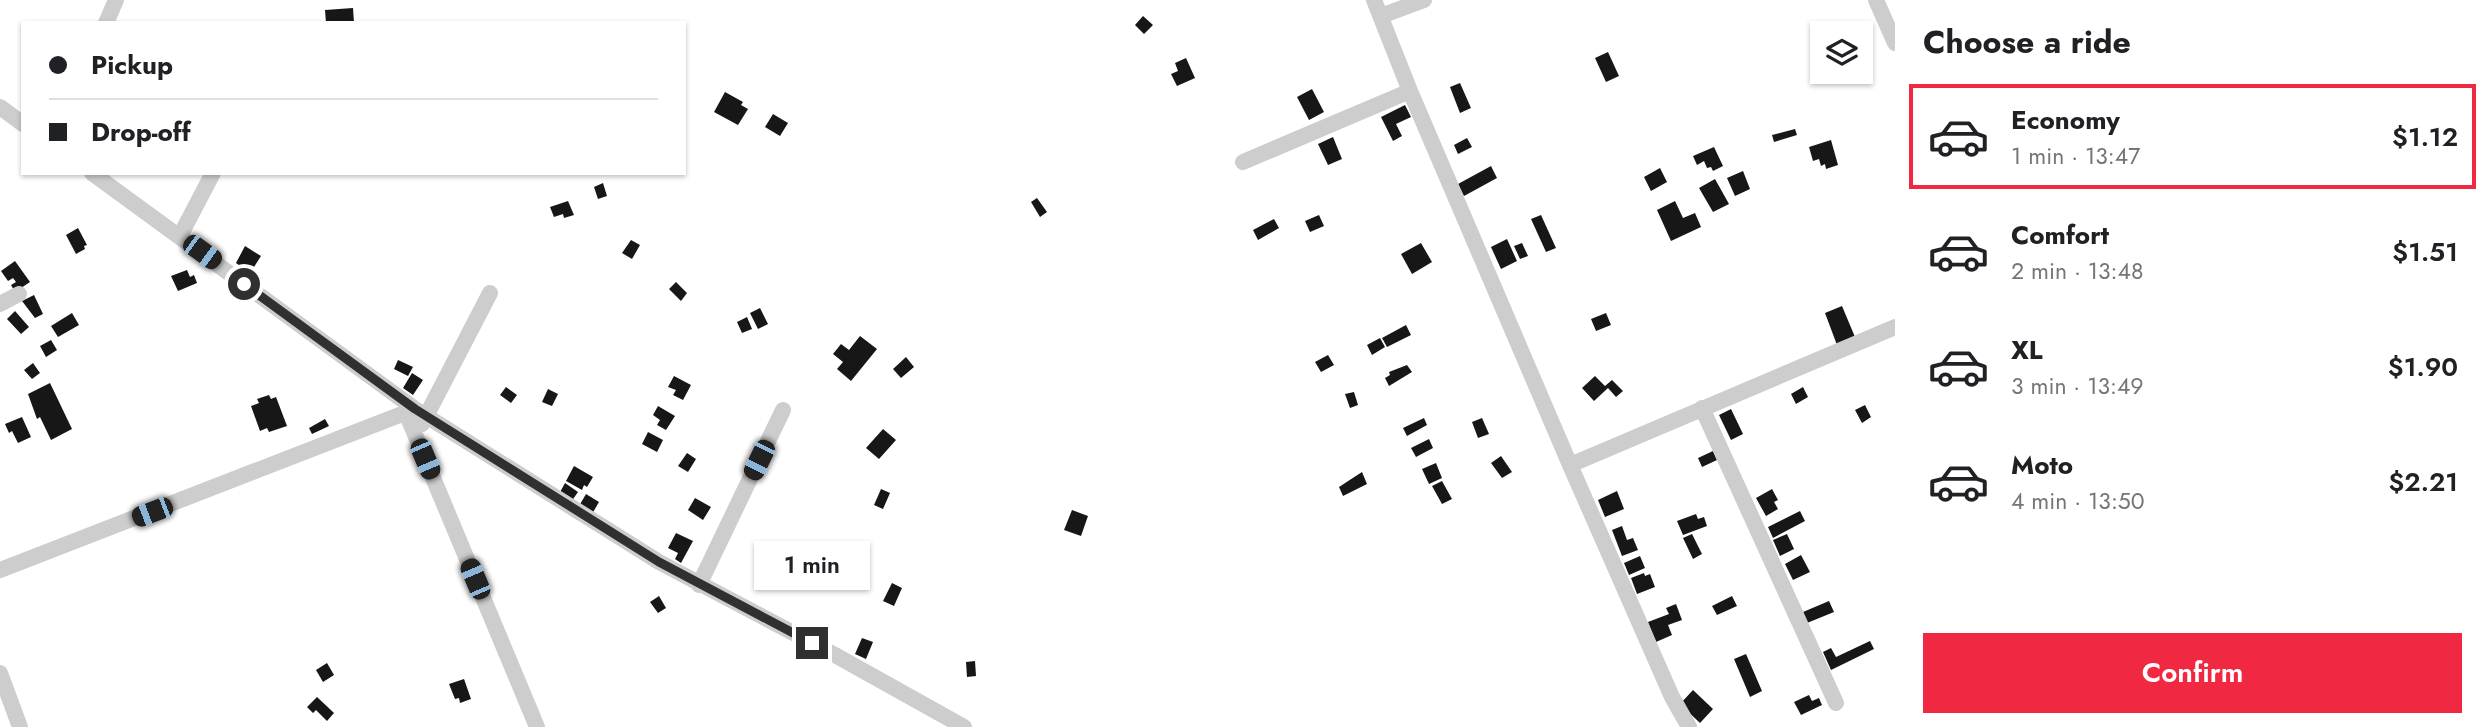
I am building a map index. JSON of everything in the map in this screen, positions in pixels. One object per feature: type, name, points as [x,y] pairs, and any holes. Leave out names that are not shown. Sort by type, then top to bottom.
[{"type":"street","points":[[107,21],[116,0]]},
{"type":"street","points":[[1374,0],[1570,466],[1672,697],[1689,727]]},
{"type":"street","points":[[1381,16],[1424,0]]},
{"type":"street","points":[[1876,0],[1895,43]]},
{"type":"street","points":[[1243,162],[1410,91]]},
{"type":"street","points":[[0,107],[21,123]]},
{"type":"street","points":[[95,175],[416,413],[699,585],[835,654],[964,727]]},
{"type":"street","points":[[180,236],[212,175]]},
{"type":"street","points":[[0,304],[19,293]]},
{"type":"street","points":[[490,293],[416,413],[415,435],[537,727]]},
{"type":"street","points":[[1570,466],[1895,327]]},
{"type":"street","points":[[1702,408],[1836,703]]},
{"type":"street","points":[[699,585],[783,410]]},
{"type":"street","points":[[0,570],[416,413]]},
{"type":"street","points":[[0,673],[20,727]]},
{"type":"building","points":[[353,8],[354,21],[326,21],[325,10]]},
{"type":"building","points":[[1143,16],[1153,25],[1144,34],[1135,25]]},
{"type":"building","points":[[1608,52],[1619,76],[1606,82],[1595,58]]},
{"type":"building","points":[[1186,58],[1195,78],[1177,86],[1171,74],[1178,71],[1175,63]]},
{"type":"building","points":[[1460,83],[1471,108],[1460,113],[1450,87]]},
{"type":"building","points":[[1312,89],[1324,112],[1309,120],[1297,97]]},
{"type":"building","points":[[725,92],[743,102],[741,105],[748,109],[738,125],[714,112]]},
{"type":"building","points":[[1405,105],[1411,117],[1396,124],[1402,136],[1393,141],[1381,117]]},
{"type":"building","points":[[773,114],[788,123],[780,136],[765,127]]},
{"type":"building","points":[[1795,129],[1797,135],[1774,142],[1772,135]]},
{"type":"building","points":[[1333,137],[1342,159],[1328,165],[1318,144]]},
{"type":"building","points":[[1467,138],[1472,147],[1458,154],[1454,145]]},
{"type":"building","points":[[1831,140],[1838,165],[1826,169],[1825,164],[1821,166],[1819,159],[1813,161],[1809,147]]},
{"type":"building","points":[[1714,147],[1723,166],[1713,171],[1711,167],[1707,168],[1704,161],[1697,165],[1693,156]]},
{"type":"building","points":[[1491,166],[1497,178],[1464,196],[1458,184]]},
{"type":"building","points":[[1660,168],[1667,182],[1651,191],[1644,177]]},
{"type":"building","points":[[1743,171],[1750,189],[1735,196],[1727,178]]},
{"type":"building","points":[[1715,179],[1729,204],[1713,212],[1699,188]]},
{"type":"building","points":[[603,183],[607,196],[598,199],[594,187]]},
{"type":"building","points":[[1037,198],[1047,212],[1040,217],[1031,202]]},
{"type":"building","points":[[568,201],[574,215],[554,217],[550,207]]},
{"type":"building","points":[[1675,201],[1683,218],[1695,213],[1701,227],[1671,241],[1657,210]]},
{"type":"building","points":[[1319,215],[1324,226],[1310,232],[1305,221]]},
{"type":"building","points":[[1541,215],[1556,248],[1546,252],[1531,219]]},
{"type":"building","points":[[1274,219],[1279,228],[1258,240],[1253,230]]},
{"type":"building","points":[[78,228],[87,245],[76,254],[66,235]]},
{"type":"building","points":[[1507,239],[1517,261],[1501,269],[1491,247]]},
{"type":"building","points":[[631,240],[640,245],[632,259],[622,253]]},
{"type":"building","points":[[1421,243],[1432,262],[1412,274],[1401,254]]},
{"type":"building","points":[[1522,243],[1528,256],[1520,259],[1514,246]]},
{"type":"building","points":[[245,246],[261,256],[249,275],[239,269],[240,266],[236,263]]},
{"type":"building","points":[[15,261],[30,282],[15,292],[11,285],[16,282],[13,278],[8,281],[1,271]]},
{"type":"building","points":[[187,270],[190,277],[194,275],[197,283],[178,291],[171,276]]},
{"type":"building","points":[[676,282],[687,293],[681,301],[669,289]]},
{"type":"building","points":[[34,295],[43,314],[35,318],[22,301]]},
{"type":"building","points":[[1842,306],[1855,337],[1837,345],[1825,313]]},
{"type":"building","points":[[760,308],[768,324],[758,329],[750,313]]},
{"type":"building","points":[[15,311],[29,327],[21,334],[7,319]]},
{"type":"building","points":[[72,313],[79,325],[58,337],[51,326]]},
{"type":"building","points":[[1606,313],[1611,325],[1596,331],[1591,319]]},
{"type":"building","points":[[747,317],[752,329],[742,333],[737,322]]},
{"type":"building","points":[[1406,325],[1411,335],[1387,347],[1382,338]]},
{"type":"building","points":[[860,336],[877,349],[851,381],[837,369],[843,362],[833,354],[841,344],[849,350]]},
{"type":"building","points":[[1380,338],[1385,347],[1372,355],[1367,345]]},
{"type":"building","points":[[51,340],[57,350],[46,357],[40,346]]},
{"type":"building","points":[[1328,355],[1334,365],[1321,372],[1315,362]]},
{"type":"building","points":[[906,357],[914,367],[901,378],[893,369]]},
{"type":"building","points":[[398,360],[413,367],[408,376],[394,369]]},
{"type":"building","points":[[33,363],[40,373],[32,379],[24,370]]},
{"type":"building","points":[[1407,365],[1412,372],[1389,386],[1385,378],[1390,375],[1389,372]]},
{"type":"building","points":[[412,373],[423,380],[413,395],[403,388]]},
{"type":"building","points":[[674,376],[691,385],[683,400],[673,395],[676,390],[668,387]]},
{"type":"building","points":[[1595,376],[1605,386],[1612,380],[1623,391],[1616,397],[1608,388],[1594,401],[1582,388]]},
{"type":"building","points":[[50,383],[72,429],[51,440],[40,417],[37,419],[28,394]]},
{"type":"building","points":[[506,387],[517,395],[511,403],[500,395]]},
{"type":"building","points":[[1803,387],[1808,397],[1796,404],[1791,394]]},
{"type":"building","points":[[548,389],[558,394],[552,406],[542,402]]},
{"type":"building","points":[[1354,392],[1358,405],[1350,408],[1345,394]]},
{"type":"building","points":[[269,395],[271,399],[276,397],[287,426],[269,432],[267,428],[260,431],[251,406],[259,403],[257,399]]},
{"type":"building","points":[[1865,405],[1871,417],[1862,423],[1855,410]]},
{"type":"building","points":[[658,406],[675,416],[666,430],[657,425],[660,420],[653,415]]},
{"type":"building","points":[[1731,409],[1743,434],[1731,440],[1719,415]]},
{"type":"building","points":[[22,417],[31,437],[18,443],[5,424]]},
{"type":"building","points":[[1424,418],[1427,425],[1407,436],[1403,428]]},
{"type":"building","points":[[1482,418],[1489,434],[1478,438],[1472,422]]},
{"type":"building","points":[[325,419],[329,426],[312,434],[309,428]]},
{"type":"building","points":[[883,429],[896,440],[879,459],[866,448]]},
{"type":"building","points":[[648,432],[663,440],[657,452],[642,444]]},
{"type":"building","points":[[1429,439],[1433,448],[1416,457],[1411,448]]},
{"type":"building","points":[[1713,451],[1717,460],[1702,467],[1698,458]]},
{"type":"building","points":[[687,453],[696,459],[688,472],[678,466]]},
{"type":"building","points":[[1501,456],[1512,472],[1502,478],[1491,463]]},
{"type":"building","points":[[1436,463],[1442,478],[1429,484],[1422,469]]},
{"type":"building","points":[[574,466],[593,477],[582,490],[566,481]]},
{"type":"building","points":[[1362,472],[1367,484],[1343,496],[1339,487]]},
{"type":"building","points":[[1442,481],[1452,499],[1442,504],[1432,486]]},
{"type":"building","points":[[565,483],[578,492],[571,502],[559,494]]},
{"type":"building","points":[[881,489],[890,493],[883,509],[874,505]]},
{"type":"building","points":[[1772,489],[1778,500],[1774,502],[1778,509],[1766,516],[1756,498]]},
{"type":"building","points":[[1617,491],[1624,509],[1605,517],[1598,500]]},
{"type":"building","points":[[586,494],[599,502],[592,514],[579,506]]},
{"type":"building","points":[[695,498],[711,507],[703,520],[688,510]]},
{"type":"building","points":[[1072,510],[1088,516],[1081,536],[1064,530]]},
{"type":"building","points":[[1800,511],[1805,521],[1773,538],[1768,527]]},
{"type":"building","points":[[1696,514],[1698,519],[1704,517],[1707,526],[1683,535],[1677,521]]},
{"type":"building","points":[[1622,526],[1627,540],[1633,538],[1638,550],[1622,556],[1612,530]]},
{"type":"building","points":[[676,533],[693,541],[681,563],[675,559],[678,553],[668,548]]},
{"type":"building","points":[[1692,534],[1702,554],[1693,559],[1683,538]]},
{"type":"building","points":[[1787,534],[1794,549],[1780,556],[1773,540]]},
{"type":"building","points":[[1801,555],[1810,572],[1793,580],[1785,564]]},
{"type":"building","points":[[1640,556],[1645,568],[1629,575],[1624,563]]},
{"type":"building","points":[[1644,573],[1645,576],[1650,574],[1655,587],[1637,594],[1631,578]]},
{"type":"building","points":[[892,583],[902,588],[894,606],[883,601]]},
{"type":"building","points":[[659,596],[666,608],[658,613],[650,602]]},
{"type":"building","points":[[1732,596],[1737,606],[1717,615],[1712,606]]},
{"type":"building","points":[[1829,601],[1834,612],[1807,623],[1803,612]]},
{"type":"building","points":[[1676,604],[1682,620],[1668,625],[1672,635],[1656,642],[1648,622],[1669,614],[1666,608]]},
{"type":"building","points":[[862,638],[873,642],[866,659],[855,654]]},
{"type":"building","points":[[1870,641],[1874,649],[1831,670],[1823,652],[1831,648],[1836,657]]},
{"type":"building","points":[[1746,654],[1762,691],[1750,697],[1734,659]]},
{"type":"building","points":[[975,661],[976,676],[967,677],[966,662]]},
{"type":"building","points":[[327,663],[334,675],[323,682],[316,670]]},
{"type":"building","points":[[464,679],[471,699],[460,703],[459,698],[455,699],[449,684]]},
{"type":"building","points":[[1693,690],[1713,709],[1700,723],[1680,704]]},
{"type":"building","points":[[1809,695],[1812,701],[1819,698],[1822,705],[1801,715],[1794,702]]},
{"type":"building","points":[[317,697],[334,713],[327,721],[316,710],[313,713],[307,707]]},
{"type":"route","points":[[244,284],[415,409],[659,562],[812,643]]}]
